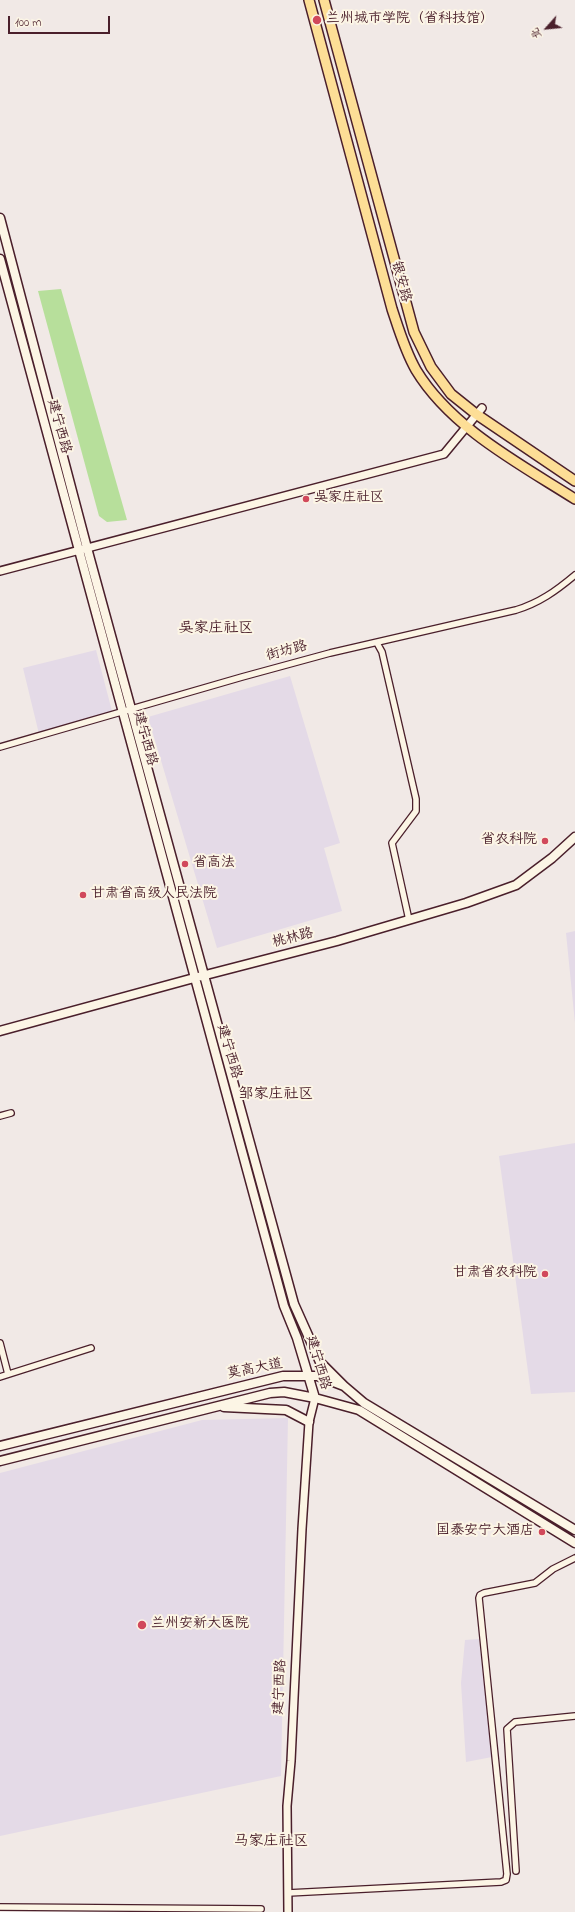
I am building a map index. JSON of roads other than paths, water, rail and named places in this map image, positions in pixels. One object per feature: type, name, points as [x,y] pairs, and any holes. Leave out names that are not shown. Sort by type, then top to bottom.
[{"type":"main road","name":"银安路","points":[[309,0],[392,309],[403,343],[416,369],[430,390],[467,427],[575,499]]},
{"type":"main road","name":"银安路","points":[[324,0],[414,332],[431,367],[447,389],[575,481]]},
{"type":"main road","name":"建宁西路","points":[[0,218],[87,548],[194,978],[284,1306],[313,1376]]},
{"type":"main road","name":"建宁西路","points":[[0,260],[78,550],[127,711],[203,975],[294,1304],[320,1362],[344,1386]]},
{"type":"main road","name":"桃林路","points":[[0,1031],[203,975],[337,941],[466,903],[516,885],[552,858],[575,837]]},
{"type":"main road","points":[[315,1398],[313,1376],[320,1362]]},
{"type":"main road","name":"莫高大道","points":[[0,1446],[270,1378],[313,1376],[344,1386],[364,1403],[575,1530]]},
{"type":"main road","name":"莫高大道","points":[[0,1461],[270,1393],[284,1392],[315,1398],[359,1410],[575,1543]]},
{"type":"main road","points":[[217,1406],[286,1410],[310,1422]]},
{"type":"street","points":[[0,571],[444,454],[479,411]]},
{"type":"street","name":"街坊路","points":[[0,747],[127,711],[242,676],[533,604],[548,596],[575,575]]},
{"type":"street","points":[[377,642],[382,652],[416,798],[416,811],[392,843],[409,920]]},
{"type":"street","points":[[0,1116],[11,1112]]},
{"type":"street","points":[[0,1343],[8,1374]]},
{"type":"street","points":[[0,1377],[91,1348]]},
{"type":"street","name":"建宁西路","points":[[288,1912],[287,1806],[302,1529],[310,1422],[315,1398]]},
{"type":"street","points":[[288,1893],[501,1882],[506,1880],[507,1874],[478,1598],[484,1593],[535,1583],[552,1569],[575,1558]]},
{"type":"street","points":[[516,1871],[507,1729],[515,1722],[575,1716]]},
{"type":"street","points":[[0,1907],[261,1909]]},
{"type":"place","name":"兰州城市学院（省科技馆）","points":[[317,20]]},
{"type":"place","name":"吴家庄社区","points":[[306,499]]},
{"type":"place","name":"省农科院","points":[[545,841]]},
{"type":"place","name":"省高法","points":[[185,864]]},
{"type":"place","name":"甘肃省高级人民法院","points":[[83,895]]},
{"type":"place","name":"甘肃省农科院","points":[[545,1274]]},
{"type":"place","name":"国泰安宁大酒店","points":[[542,1532]]},
{"type":"place","name":"兰州安新大医院","points":[[142,1625]]},
{"type":"district","name":"吴家庄社区","points":[[216,630]]},
{"type":"district","name":"邹家庄社区","points":[[276,1096]]},
{"type":"district","name":"马家庄社区","points":[[271,1843]]}]
